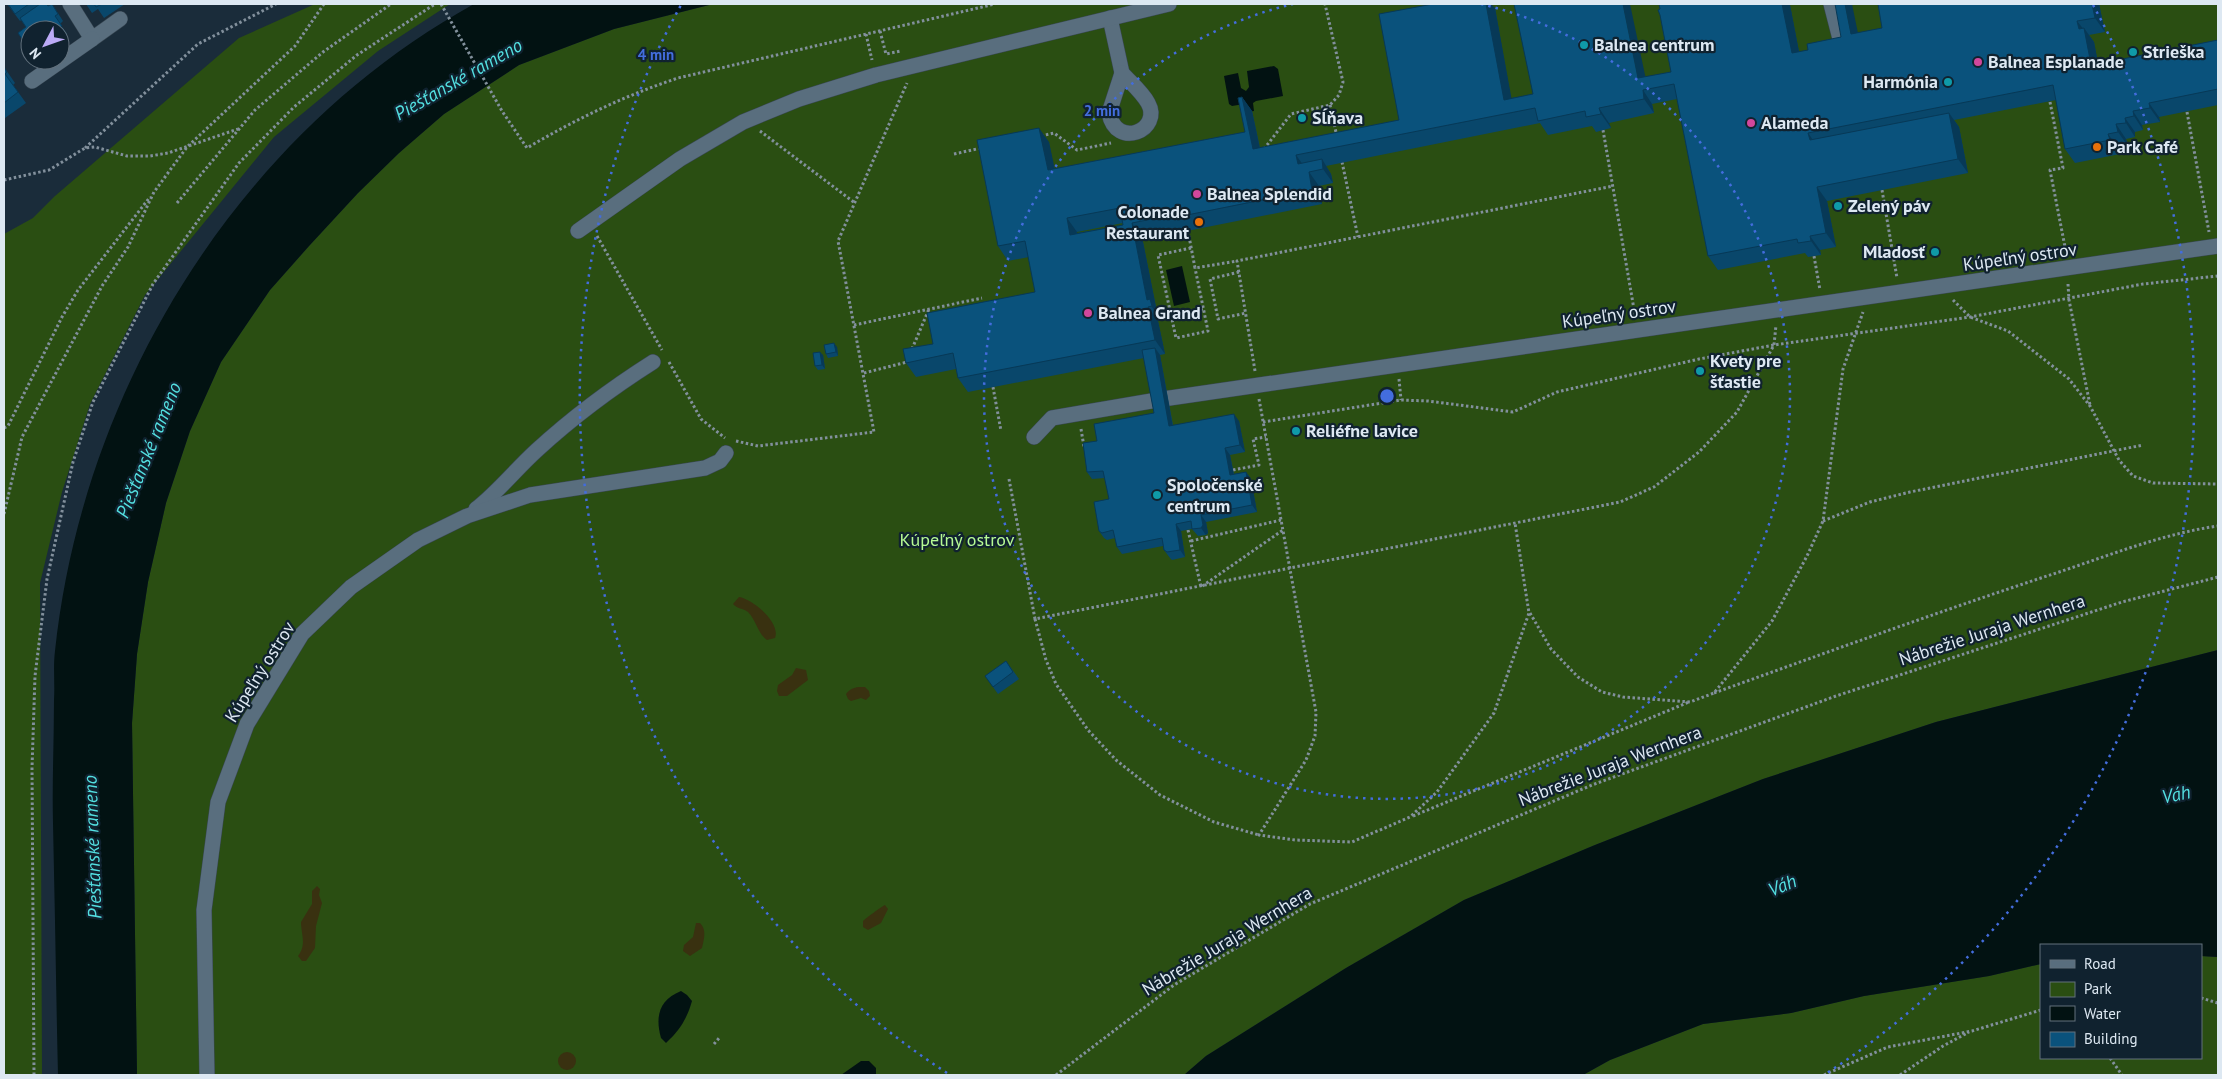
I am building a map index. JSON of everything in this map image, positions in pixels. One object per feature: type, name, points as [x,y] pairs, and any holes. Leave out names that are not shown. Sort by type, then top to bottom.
[{"type":"street","points":[[70,4],[92,38]]},
{"type":"street","points":[[578,232],[680,159],[743,122],[799,98],[903,78],[1110,18],[1170,4]]},
{"type":"street","points":[[1831,4],[1840,39]]},
{"type":"street","points":[[1110,18],[1122,73],[1148,102],[1150,109],[1149,122],[1139,132],[1119,131],[1110,120],[1109,113],[1122,73]]},
{"type":"street","points":[[32,81],[120,19]]},
{"type":"street","name":"Kúpeľný ostrov","points":[[1034,437],[1052,418],[1163,399],[2215,247]]},
{"type":"street","points":[[467,516],[489,499],[539,449],[612,388],[661,357]]},
{"type":"street","name":"Kúpeľný ostrov","points":[[207,1075],[204,910],[218,802],[247,724],[302,634],[351,587],[418,540],[467,516],[530,496],[705,468],[720,461],[726,453]]},
{"type":"path","points":[[4,180],[48,170],[85,148],[198,44],[276,4]]},
{"type":"path","points":[[4,428],[8,426],[62,317],[78,290],[187,147],[295,46],[324,4]]},
{"type":"path","points":[[177,203],[255,110],[323,52],[391,4]]},
{"type":"path","points":[[34,1075],[32,768],[35,676],[47,579],[73,462],[93,402],[153,284],[239,163],[294,107],[357,55],[435,4]]},
{"type":"path","points":[[441,4],[502,111],[527,148],[593,111],[638,91],[678,78],[995,4]]},
{"type":"path","points":[[1265,156],[1264,149],[1291,114],[1330,106],[1339,95],[1343,82],[1324,4]]},
{"type":"path","points":[[866,34],[870,50]]},
{"type":"path","points":[[594,230],[661,357],[702,419],[725,438],[758,446],[874,432],[838,241],[855,203],[903,78]]},
{"type":"path","points":[[1330,106],[1338,140]]},
{"type":"path","points":[[2187,112],[2215,247]]},
{"type":"path","points":[[764,125],[756,128],[855,203]]},
{"type":"path","points":[[85,148],[103,148],[128,156],[139,157],[187,147],[239,129]]},
{"type":"path","points":[[1603,130],[1638,330]]},
{"type":"path","points":[[1034,137],[1054,133],[1077,150],[1134,139],[1133,133]]},
{"type":"path","points":[[954,154],[983,148]]},
{"type":"path","points":[[1342,162],[1358,237]]},
{"type":"path","points":[[1195,268],[1613,186]]},
{"type":"path","points":[[1882,190],[1899,293]]},
{"type":"path","points":[[4,514],[22,437],[102,286],[128,247],[154,192]]},
{"type":"path","points":[[1188,231],[1208,331],[1176,338],[1158,255],[1191,248]]},
{"type":"path","points":[[1814,256],[1823,304]]},
{"type":"path","points":[[1238,261],[1257,386],[1316,712],[1315,736],[1306,760],[1259,835]]},
{"type":"path","points":[[1239,272],[1210,279],[1218,319],[1246,313]]},
{"type":"path","points":[[1264,422],[1401,400],[1428,401],[1513,412],[1557,392],[1699,358],[1774,345],[1970,317],[2069,300],[2143,284],[2218,276]]},
{"type":"path","points":[[1940,288],[1970,317],[2008,330],[2069,379],[2090,406],[2113,450],[2133,476],[2152,483],[2218,484]]},
{"type":"path","points":[[1714,693],[1772,621],[1807,556],[1823,521],[1843,369],[1854,334],[1870,297]]},
{"type":"path","points":[[854,325],[982,298]]},
{"type":"path","points":[[864,373],[907,362],[929,309]]},
{"type":"path","points":[[1171,316],[1203,309]]},
{"type":"path","points":[[1036,619],[1290,570],[1620,502],[1654,487],[1699,452],[1737,412],[1774,345],[1778,311]]},
{"type":"path","points":[[1397,366],[1401,400]]},
{"type":"path","points":[[994,387],[1001,431]]},
{"type":"path","points":[[1078,414],[1085,452]]},
{"type":"path","points":[[1233,470],[1259,465],[1253,439],[1266,437]]},
{"type":"path","points":[[1823,521],[1870,502],[1910,492],[2143,445]]},
{"type":"path","points":[[1008,479],[1046,660],[1056,684],[1088,730],[1116,760],[1160,795],[1214,822],[1259,835],[1295,840],[1352,842],[1714,693],[1943,610],[2182,532],[2218,526]]},
{"type":"path","points":[[1191,541],[1281,520]]},
{"type":"path","points":[[1514,523],[1529,613],[1551,649],[1578,677],[1602,692],[1623,697],[1690,702]]},
{"type":"path","points":[[1188,530],[1201,587]]},
{"type":"path","points":[[1201,587],[1283,530]]},
{"type":"path","name":"Nábrežie Juraja Wernhera","points":[[1056,1075],[1174,985],[1310,904],[1592,785],[1836,696],[2122,602],[2218,577]]},
{"type":"path","points":[[1410,817],[1437,792],[1494,712],[1529,613]]},
{"type":"path","points":[[2202,998],[2218,1003]]},
{"type":"path","points":[[1824,1075],[1888,1047],[1972,1031],[2040,1010]]},
{"type":"path","points":[[1900,1075],[1944,1046],[1972,1031]]},
{"type":"path","points":[[714,1044],[720,1037]]},
{"type":"path","points":[[2111,1059],[2122,1075]]},
{"type":"green space","points":[[315,4],[450,4],[378,51],[274,137],[145,295],[90,404],[62,492],[40,583],[42,1075],[4,1075],[4,234],[33,218],[55,196],[239,38]]},
{"type":"green space","name":"Kúpeľný ostrov","points":[[713,4],[2218,4],[2218,650],[1936,722],[1763,779],[1595,845],[1464,900],[1346,968],[1206,1056],[1184,1075],[137,1075],[132,723],[137,654],[148,582],[166,503],[190,431],[221,362],[270,290],[309,246],[358,193],[399,153],[444,114],[519,65],[614,29]]},
{"type":"green space","points":[[2202,956],[2218,957],[2218,1075],[1583,1075],[1610,1060],[1703,1024],[1791,1013],[1864,996],[1989,976],[2040,964],[2040,1059],[2202,1059]]},
{"type":"sand","points":[[739,597],[751,602],[770,619],[776,632],[775,638],[767,640],[761,634],[748,612],[733,604]]},
{"type":"sand","points":[[796,668],[806,670],[808,680],[787,696],[779,696],[777,691],[778,685],[792,675]]},
{"type":"sand","points":[[857,687],[865,687],[869,691],[870,696],[866,700],[861,698],[851,701],[848,699],[846,694],[850,690]]},
{"type":"sand","points":[[317,886],[320,889],[319,895],[322,903],[316,926],[315,948],[306,961],[302,961],[298,956],[303,944],[301,922],[312,904],[312,891]]},
{"type":"sand","points":[[885,905],[888,909],[881,923],[868,930],[863,927],[863,921]]},
{"type":"sand","points":[[696,923],[700,923],[704,929],[704,941],[702,948],[690,956],[683,951],[684,945],[693,937]]},
{"type":"sand","points":[[563,1052],[571,1052],[576,1057],[574,1068],[563,1070],[558,1065],[558,1057]]},
{"type":"water","name":"Piešťanské rameno","points":[[474,4],[713,4],[614,29],[519,65],[444,114],[399,153],[358,193],[309,246],[270,290],[221,362],[190,431],[166,503],[148,582],[137,654],[132,723],[137,1075],[58,1075],[53,808],[54,657],[71,553],[99,457],[138,364],[187,277],[246,196],[314,122],[390,58]]},
{"type":"water","points":[[1274,66],[1278,69],[1283,96],[1256,101],[1253,103],[1254,111],[1246,112],[1244,104],[1232,106],[1229,104],[1224,76],[1238,73],[1241,88],[1246,91],[1249,87],[1247,71]]},
{"type":"water","points":[[1182,266],[1190,302],[1174,306],[1166,270]]},
{"type":"water","name":"Váh","points":[[2218,650],[2218,957],[2202,956],[2202,944],[2040,944],[2040,964],[1989,976],[1864,996],[1791,1013],[1703,1024],[1610,1060],[1583,1075],[1184,1075],[1206,1056],[1346,968],[1464,900],[1595,845],[1763,779],[1936,722]]},
{"type":"water","points":[[681,991],[692,1001],[682,1024],[666,1043],[661,1038],[659,1016],[663,1004]]},
{"type":"water","points":[[861,1061],[869,1061],[876,1068],[876,1075],[841,1075]]},
{"type":"building","points":[[8,4],[29,4],[15,14]]},
{"type":"building","points":[[40,4],[48,6],[52,4],[58,14],[55,16],[58,20],[21,20],[20,18]]},
{"type":"building","points":[[1433,4],[1486,4],[1504,100],[1533,94],[1514,4],[1623,4],[1638,78],[1671,72],[1658,10],[1660,9],[1659,4],[1782,4],[1792,53],[1808,50],[1807,44],[1841,37],[1835,4],[1845,4],[1851,34],[1882,28],[1878,4],[2092,4],[2095,18],[2077,21],[2079,29],[2084,28],[2090,59],[2085,60],[2087,66],[2218,40],[2218,89],[2149,103],[2150,108],[2133,111],[2134,116],[2125,118],[2126,123],[2116,124],[2118,132],[2108,134],[2110,140],[2065,149],[2053,85],[1808,133],[1810,140],[1949,113],[1958,159],[1817,187],[1826,233],[1810,236],[1811,241],[1798,243],[1797,239],[1708,256],[1674,84],[1643,90],[1644,99],[1599,108],[1601,114],[1586,117],[1585,111],[1538,121],[1535,108],[1296,155],[1298,164],[1322,159],[1323,169],[1309,172],[1312,190],[1172,218],[1172,215],[1132,223],[1147,300],[1150,299],[1152,306],[1148,307],[1155,340],[958,378],[953,353],[906,363],[903,349],[933,344],[927,313],[1035,292],[1025,241],[998,246],[977,140],[1039,128],[1048,170],[1245,132],[1238,98],[1242,97],[1253,149],[1399,120],[1379,14]],"holes":[[[1120,208],[1123,225],[1070,235],[1067,218]]]},
{"type":"building","points":[[4,67],[7,72],[5,74],[18,92],[4,103]]},
{"type":"building","points":[[834,343],[836,352],[826,354],[824,345]]},
{"type":"building","points":[[1155,348],[1169,426],[1234,414],[1240,445],[1225,448],[1230,475],[1246,472],[1252,505],[1201,515],[1203,525],[1201,528],[1192,529],[1191,521],[1176,524],[1180,550],[1167,552],[1164,550],[1162,538],[1117,547],[1113,530],[1102,533],[1099,531],[1094,502],[1109,499],[1103,471],[1087,472],[1083,443],[1097,441],[1094,424],[1154,413],[1142,350]]},
{"type":"building","points":[[820,352],[822,365],[815,366],[813,353]]},
{"type":"building","points":[[1006,661],[1013,672],[993,687],[985,676]]},
{"type":"place","name":"Balnea centrum","points":[[1584,45]]},
{"type":"place","name":"Strieška","points":[[2133,52]]},
{"type":"place","name":"Balnea Esplanade","points":[[1978,62]]},
{"type":"place","name":"Harmónia","points":[[1948,82]]},
{"type":"place","name":"Sĺňava","points":[[1302,118]]},
{"type":"place","name":"Alameda","points":[[1751,123]]},
{"type":"place","name":"Park Café","points":[[2097,147]]},
{"type":"place","name":"Balnea Splendid","points":[[1197,194]]},
{"type":"place","name":"Zelený páv","points":[[1838,206]]},
{"type":"place","name":"Colonade Restaurant","points":[[1199,222]]},
{"type":"place","name":"Mladosť","points":[[1935,252]]},
{"type":"place","name":"Balnea Grand","points":[[1088,313]]},
{"type":"place","name":"Kvety pre šťastie","points":[[1700,371]]},
{"type":"place","name":"Reliéfne lavice","points":[[1296,431]]},
{"type":"place","name":"Spoločenské centrum","points":[[1157,495]]}]
